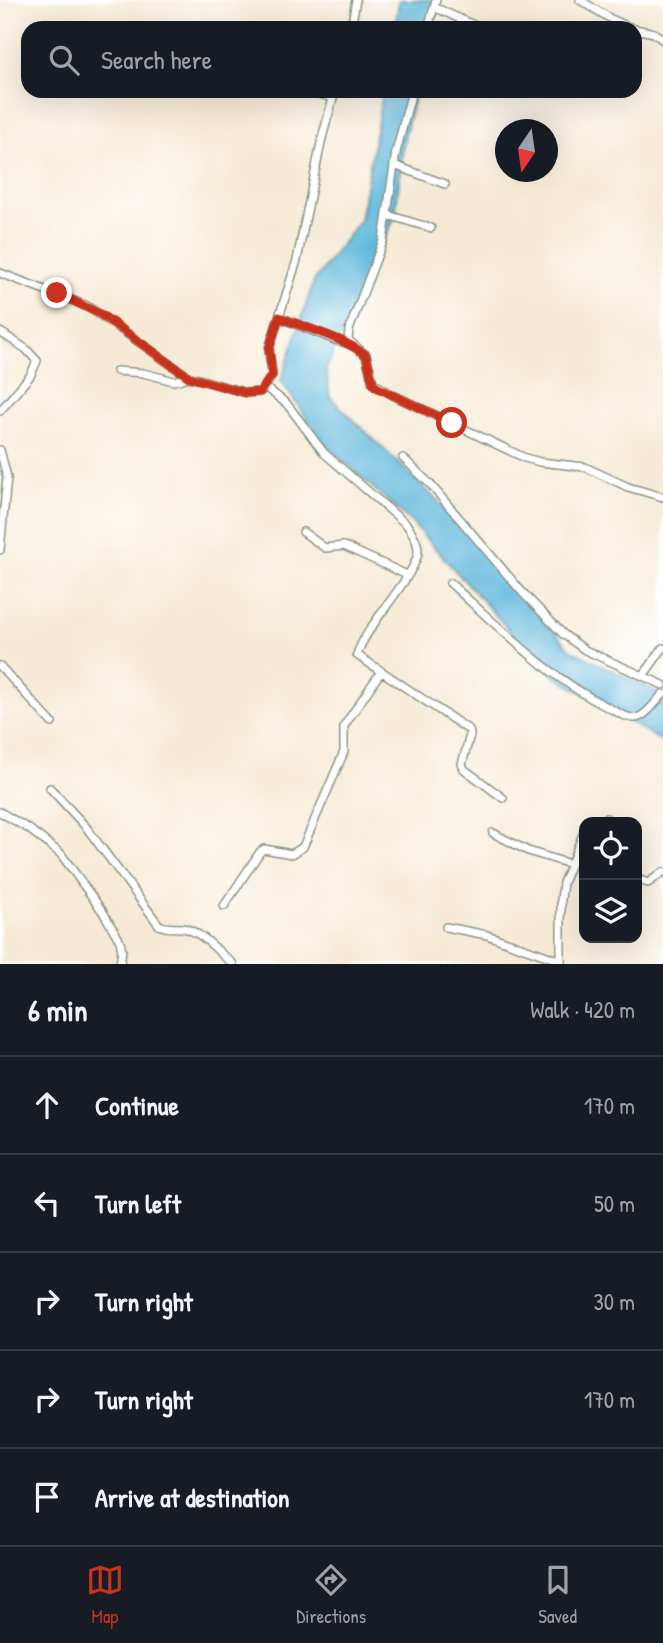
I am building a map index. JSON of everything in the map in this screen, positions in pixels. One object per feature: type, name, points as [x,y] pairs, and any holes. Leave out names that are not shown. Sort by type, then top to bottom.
[{"type":"street","points":[[352,21],[356,0]]},
{"type":"street","points":[[580,0],[616,21]]},
{"type":"street","points":[[430,21],[435,3],[467,21]]},
{"type":"street","points":[[642,30],[654,33],[663,40]]},
{"type":"street","points":[[349,343],[349,330],[379,254],[388,215],[394,165],[410,98]]},
{"type":"street","points":[[0,273],[87,306],[189,377],[254,393],[265,387],[272,375],[269,349],[297,260],[322,138],[333,100]]},
{"type":"street","points":[[394,165],[445,184]]},
{"type":"street","points":[[388,215],[431,228]]},
{"type":"street","points":[[279,317],[349,343],[366,355],[373,383],[525,458],[585,467],[628,487],[663,497]]},
{"type":"street","points":[[0,332],[26,349],[37,362],[30,376],[0,411]]},
{"type":"street","points":[[117,371],[143,373],[174,381],[189,377]]},
{"type":"street","points":[[265,387],[287,404],[324,453],[413,533],[418,554],[357,652],[359,658],[468,730],[470,735],[462,764],[464,769],[503,798]]},
{"type":"street","points":[[0,450],[7,477],[0,550]]},
{"type":"street","points":[[403,458],[430,484],[522,592],[563,634],[585,650],[663,685]]},
{"type":"street","points":[[303,532],[325,548],[344,546],[407,575]]},
{"type":"street","points":[[450,583],[563,680],[594,701],[626,716],[641,716],[663,694]]},
{"type":"street","points":[[643,676],[663,648]]},
{"type":"street","points":[[0,666],[52,723]]},
{"type":"street","points":[[224,906],[264,849],[292,854],[303,847],[344,752],[344,726],[380,673]]},
{"type":"street","points":[[50,788],[86,827],[159,925],[194,932],[233,964]]},
{"type":"street","points":[[0,812],[29,829],[71,864],[117,934],[122,950],[120,964]]},
{"type":"street","points":[[493,833],[528,851],[570,864]]},
{"type":"street","points":[[446,927],[487,935],[561,963],[561,899],[565,875],[579,843]]},
{"type":"street","points":[[640,880],[648,883],[663,872]]},
{"type":"lane","points":[[326,98],[333,100]]},
{"type":"water","points":[[399,0],[440,0],[435,21],[396,21]]},
{"type":"water","points":[[382,98],[414,98],[404,138],[395,217],[326,369],[330,397],[449,512],[571,650],[663,695],[663,742],[556,677],[540,664],[411,522],[325,444],[281,381],[314,281],[360,220]]},
{"type":"route","points":[[57,293],[100,314],[189,377],[246,393],[260,392],[272,375],[269,349],[279,317],[349,343],[368,358],[376,387],[452,423]]}]
